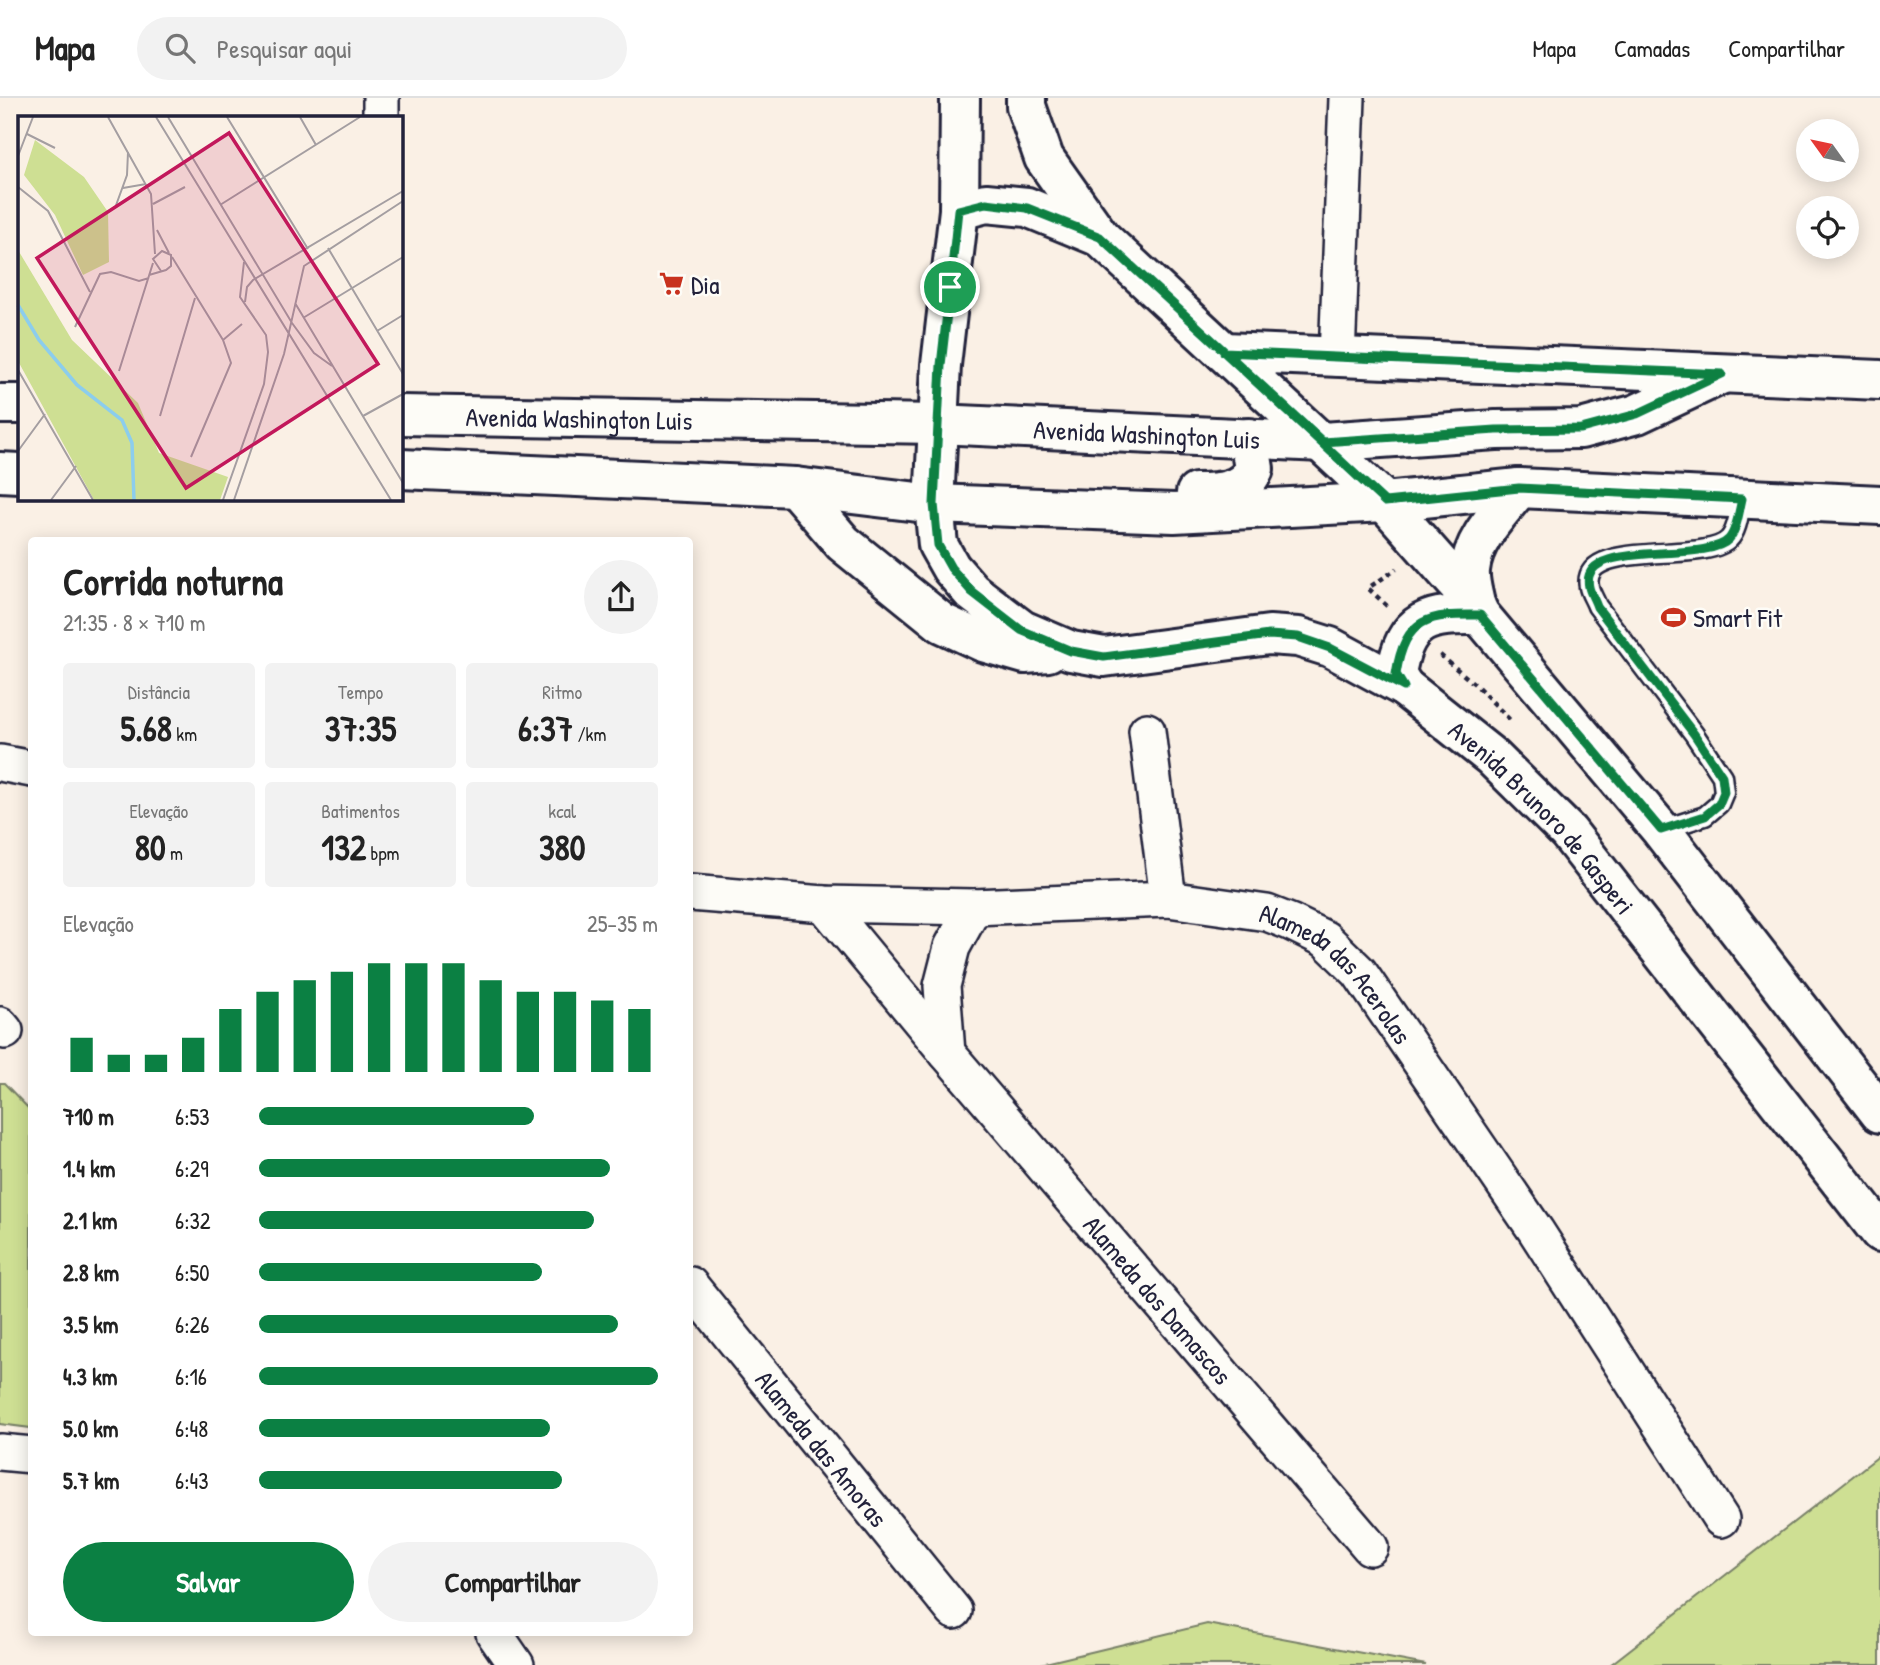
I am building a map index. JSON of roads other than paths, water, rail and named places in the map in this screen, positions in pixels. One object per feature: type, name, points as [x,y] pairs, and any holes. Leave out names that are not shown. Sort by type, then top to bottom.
[{"type":"main road","name":"Avenida Brunoro de Gasperi","points":[[960,98],[958,210],[941,365],[934,504],[938,545],[951,568],[972,592],[1021,630],[1071,651],[1104,657],[1269,635],[1298,637],[1330,648],[1404,687],[1492,757],[1568,832],[1880,1231]]},
{"type":"main road","points":[[1026,98],[1026,106],[1044,158],[1100,237],[1385,502],[1661,830],[1880,1113]]},
{"type":"main road","points":[[958,210],[986,203],[1027,208],[1100,237]]},
{"type":"main road","points":[[1224,352],[1722,374]]},
{"type":"main road","name":"Avenida Washington Luis","points":[[402,415],[937,424],[1323,442],[1496,430],[1581,429],[1637,414],[1722,374],[1880,380]]},
{"type":"main road","points":[[0,404],[18,404]]},
{"type":"main road","points":[[1013,506],[1086,493],[1217,493],[1234,489],[1245,482],[1254,469],[1249,438]]},
{"type":"main road","points":[[402,469],[795,487],[934,504],[1174,513],[1385,502],[1519,488],[1880,505]]},
{"type":"main road","points":[[0,472],[18,473]]},
{"type":"main road","name":"Avenida Brunoro de Gasperi","points":[[795,487],[843,543],[942,623],[983,642],[1025,654],[1071,651]]},
{"type":"main road","points":[[1477,609],[1470,572],[1473,552],[1480,538],[1519,488]]},
{"type":"main road","points":[[1404,687],[1396,674],[1399,654],[1412,629],[1445,614],[1477,609]]},
{"type":"street","points":[[381,116],[382,98]]},
{"type":"street","points":[[1337,358],[1347,98]]},
{"type":"street","points":[[1147,731],[1168,899]]},
{"type":"street","points":[[0,763],[28,768]]},
{"type":"street","name":"Alameda das Acerolas","points":[[693,893],[824,904],[974,907],[1168,899],[1266,913],[1325,939],[1359,972],[1536,1231],[1721,1519]]},
{"type":"street","name":"Alameda dos Damascos","points":[[824,904],[947,1053],[1370,1547]]},
{"type":"street","points":[[947,1053],[942,986],[952,947],[974,907]]},
{"type":"street","name":"Alameda das Amoras","points":[[693,1288],[954,1611]]},
{"type":"street","points":[[0,1452],[28,1455]]},
{"type":"street","points":[[496,1636],[516,1665]]},
{"type":"lane","points":[[1661,830],[1705,816],[1719,804],[1724,792],[1722,776],[1694,734],[1597,607],[1588,586],[1589,575],[1600,561],[1713,549],[1727,542],[1733,533],[1742,499]]},
{"type":"place","name":"Dia","points":[[671,284]]},
{"type":"place","name":"Smart Fit","points":[[1673,617]]}]
